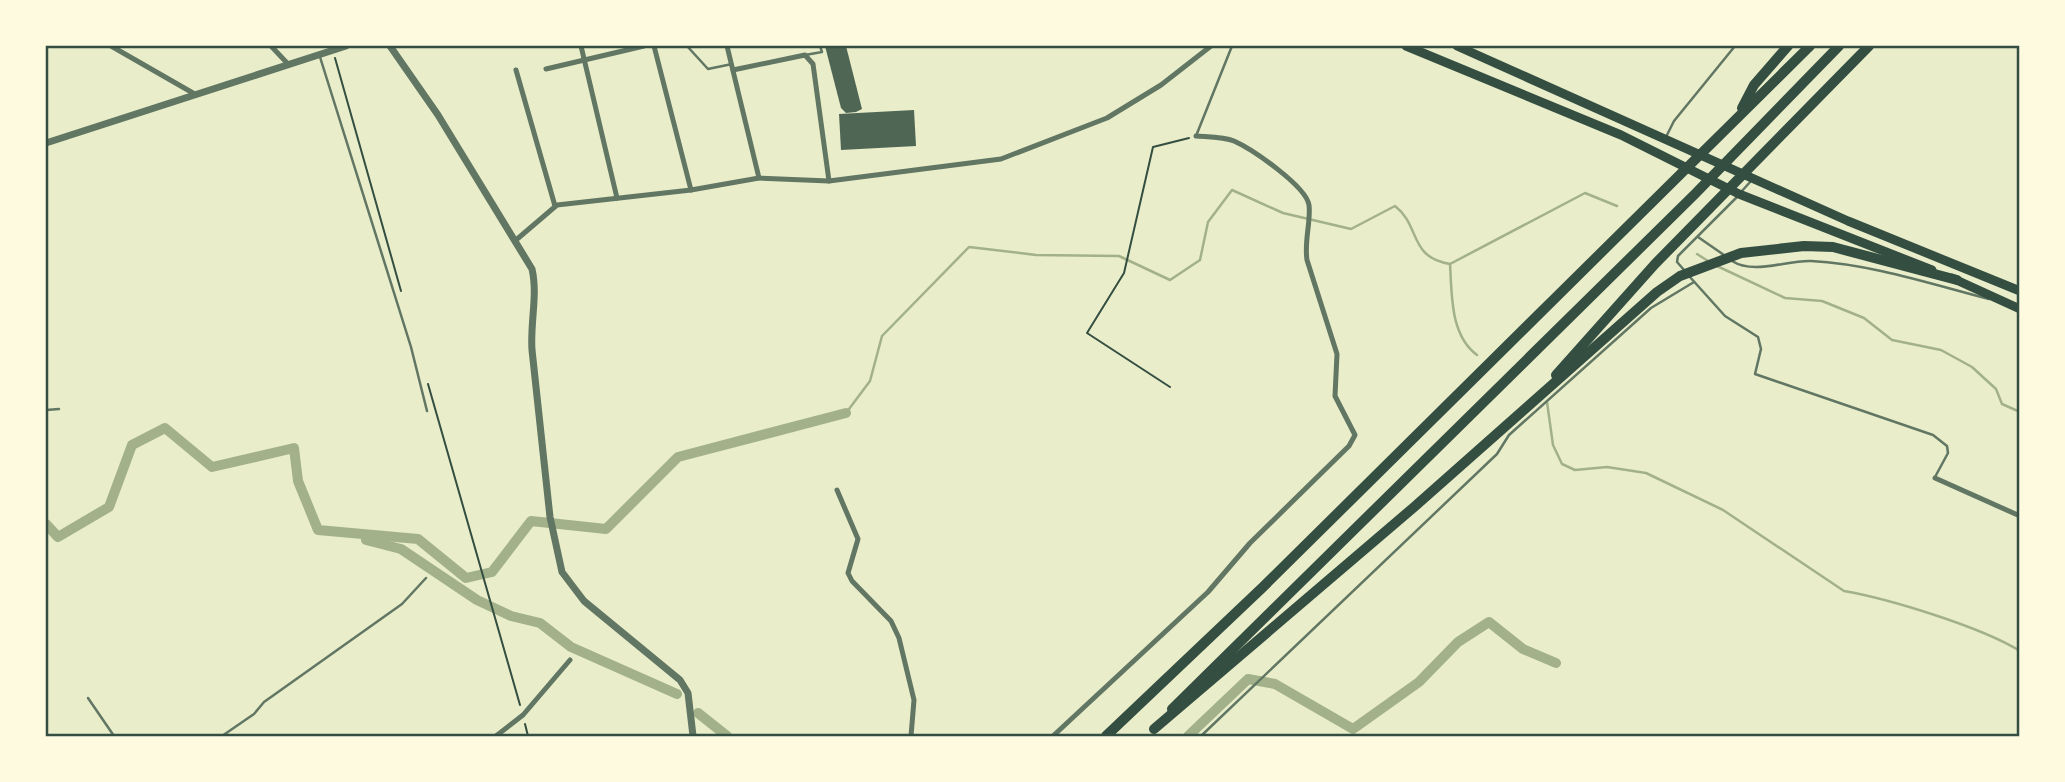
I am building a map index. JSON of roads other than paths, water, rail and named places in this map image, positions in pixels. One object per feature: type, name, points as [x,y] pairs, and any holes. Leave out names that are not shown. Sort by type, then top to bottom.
[{"type":"highway","points":[[1736,118],[1754,85],[1788,46]]},
{"type":"highway","points":[[1106,737],[1263,587],[1810,46]]},
{"type":"highway","points":[[1150,733],[1207,671],[1695,194],[1839,46]]},
{"type":"highway","points":[[1531,402],[1716,201],[1869,46]]},
{"type":"highway","points":[[1150,733],[1209,686],[1657,292],[1680,276],[1741,253],[1804,246],[1833,247],[1957,280]]},
{"type":"main road","points":[[1406,46],[1621,135],[1656,155],[1739,194],[1957,280],[2015,307]]},
{"type":"main road","points":[[1457,46],[1753,179],[2020,291]]},
{"type":"street","points":[[111,46],[193,93]]},
{"type":"street","points":[[271,46],[288,64]]},
{"type":"street","points":[[46,143],[193,93],[346,46]]},
{"type":"street","points":[[390,46],[532,269],[535,282],[531,338],[550,517],[562,572],[584,601],[680,680],[688,692],[694,737]]},
{"type":"street","points":[[581,46],[617,198]]},
{"type":"street","points":[[546,69],[644,46]]},
{"type":"street","points":[[654,46],[691,190]]},
{"type":"street","points":[[727,46],[759,178]]},
{"type":"street","points":[[516,240],[555,206],[691,190],[759,178],[829,181],[1001,159],[1107,118],[1161,85],[1211,46]]},
{"type":"street","points":[[732,67],[805,55],[813,64],[829,181]]},
{"type":"street","points":[[516,71],[555,206]]},
{"type":"street","points":[[1053,737],[1208,592],[1250,543],[1349,446],[1354,435],[1335,396],[1336,354],[1304,245],[1309,205],[1304,194],[1256,153],[1232,140],[1196,136]]},
{"type":"street","points":[[1935,478],[2020,516]]},
{"type":"street","points":[[836,490],[858,539],[848,573],[852,581],[891,621],[899,638],[914,700],[911,737]]},
{"type":"street","points":[[496,737],[523,715],[570,660]]},
{"type":"lane","points":[[687,46],[708,69],[732,67]]},
{"type":"lane","points":[[805,55],[822,52],[820,46]]},
{"type":"lane","points":[[1196,136],[1232,46]]},
{"type":"lane","points":[[1656,155],[1674,121],[1735,46]]},
{"type":"lane","points":[[319,54],[411,347],[427,411]]},
{"type":"lane","points":[[1753,179],[1678,256],[1677,262],[1725,316],[1758,337],[1761,349],[1755,374],[1933,435],[1947,446],[1948,453],[1935,478]]},
{"type":"lane","points":[[1698,237],[1742,268],[1809,261],[1880,272],[2015,307]]},
{"type":"lane","points":[[1201,737],[1497,454],[1519,426],[1651,307],[1695,282]]},
{"type":"lane","points":[[46,410],[59,409]]},
{"type":"lane","points":[[222,737],[254,714],[264,702],[402,604],[426,578]]},
{"type":"lane","points":[[88,698],[114,737]]},
{"type":"waterway","points":[[846,413],[870,381],[882,336],[969,247],[1036,255],[1119,256],[1170,280],[1200,260],[1208,222],[1232,190],[1283,213],[1351,229],[1395,206],[1409,223],[1416,240],[1427,255],[1450,264],[1585,193],[1617,206]]},
{"type":"waterway","points":[[1697,254],[1708,261]]},
{"type":"waterway","points":[[1450,264],[1452,301],[1457,326],[1468,347],[1477,355]]},
{"type":"waterway","points":[[1717,266],[1785,298],[1822,301],[1864,318],[1892,340],[1941,350],[1972,367],[1996,389],[2002,404],[2020,412]]},
{"type":"waterway","points":[[1547,402],[1553,445],[1562,464],[1575,470],[1607,467],[1646,473],[1723,510],[1844,591],[1935,615],[1983,633],[2020,651]]},
{"type":"waterway","points":[[46,524],[58,537],[109,507],[132,445],[165,428],[212,467],[294,448],[298,481],[318,530],[418,539],[466,578],[492,572],[531,521],[606,529],[678,457],[846,413]]},
{"type":"waterway","points":[[366,540],[401,549],[477,600],[511,616],[540,623],[571,647],[677,694]]},
{"type":"waterway","points":[[1188,736],[1248,679],[1275,684],[1353,729],[1419,682],[1458,642],[1489,622],[1523,649],[1556,663]]},
{"type":"waterway","points":[[698,713],[727,736]]}]
